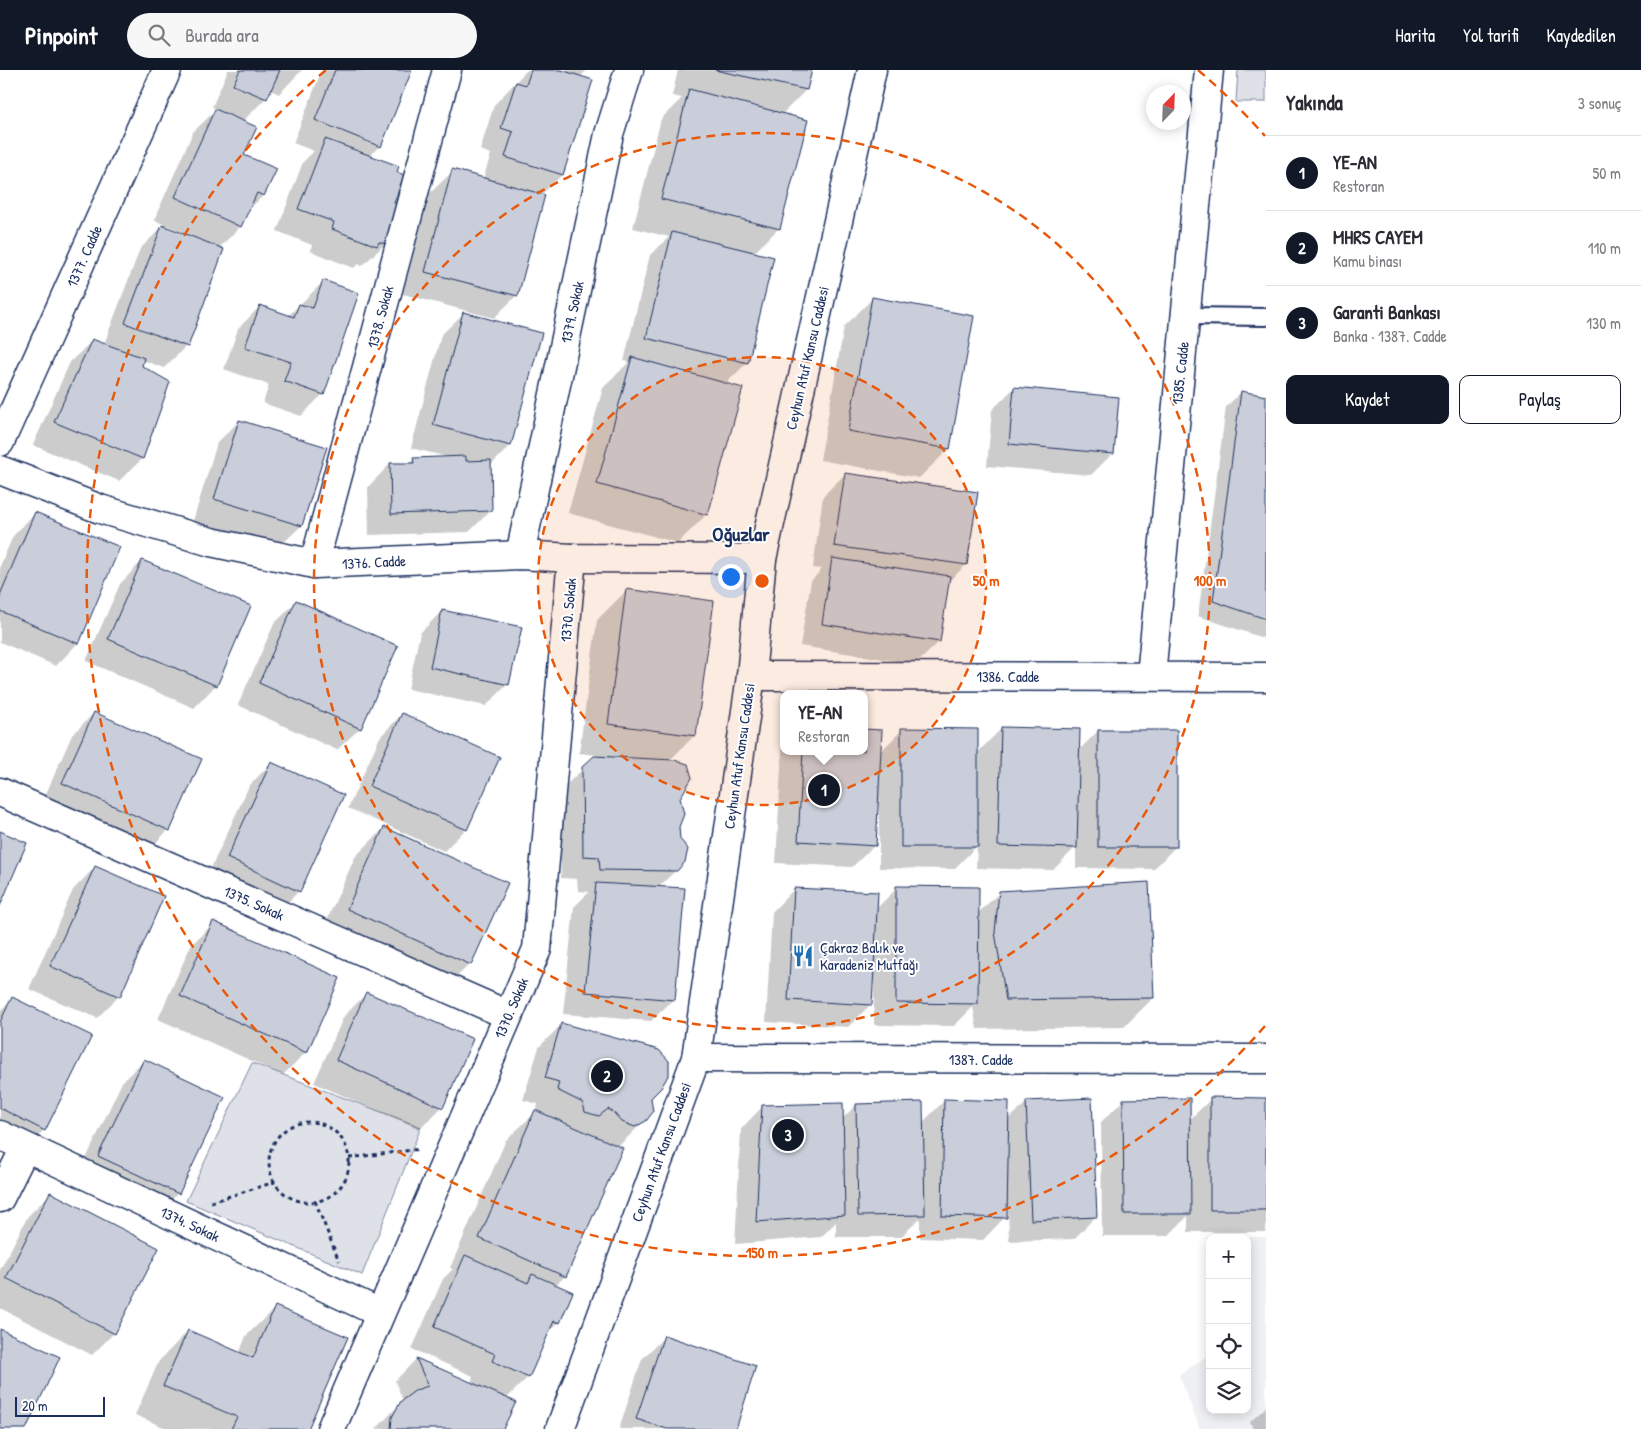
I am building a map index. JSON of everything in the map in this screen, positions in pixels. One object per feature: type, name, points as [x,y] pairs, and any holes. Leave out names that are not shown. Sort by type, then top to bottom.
[{"type":"street","name":"1377. Cadde","points":[[0,442],[167,70]]},
{"type":"street","name":"1378. Sokak","points":[[314,564],[447,70]]},
{"type":"street","name":"1379. Sokak","points":[[520,555],[609,134],[629,70]]},
{"type":"street","name":"Ceyhun Atuf Kansu Caddesi","points":[[560,1429],[696,1058],[751,676],[762,559],[872,70]]},
{"type":"street","name":"1385. Cadde","points":[[1151,676],[1209,70]]},
{"type":"street","name":"1376. Cadde","points":[[0,470],[100,509],[211,542],[314,564],[520,555],[572,558],[762,559]]},
{"type":"street","name":"1370. Sokak","points":[[331,1429],[537,949],[572,558]]},
{"type":"street","name":"1386. Cadde","points":[[751,676],[1266,677]]},
{"type":"street","name":"1375. Sokak","points":[[0,792],[508,1015]]},
{"type":"street","name":"1387. Cadde","points":[[696,1058],[1266,1059]]},
{"type":"street","name":"1374. Sokak","points":[[0,1135],[380,1313]]},
{"type":"street","points":[[0,1198],[25,1148]]},
{"type":"lane","points":[[1186,316],[1266,317]]},
{"type":"path","points":[[303,1122],[316,1122],[328,1127],[338,1135],[346,1146],[349,1158],[348,1170],[344,1181],[331,1194],[315,1201],[303,1201],[292,1198],[282,1191],[275,1182],[270,1170],[269,1157],[273,1144],[280,1134],[291,1126],[303,1122]]},
{"type":"path","points":[[349,1158],[453,1146]]},
{"type":"path","points":[[170,1215],[275,1182]]},
{"type":"path","points":[[315,1201],[356,1301]]},
{"type":"shaded area","points":[[1238,70],[1266,70],[1266,102],[1236,102]]},
{"type":"shaded area","points":[[252,1063],[421,1127],[362,1275],[186,1201]]},
{"type":"shaded area","points":[[1251,1237],[1266,1237],[1266,1429],[1200,1429],[1179,1375],[1206,1357],[1206,1414],[1251,1414]]},
{"type":"building","points":[[240,70],[280,70],[267,99],[233,85]]},
{"type":"building","points":[[335,70],[412,70],[381,147],[315,120]]},
{"type":"building","points":[[531,70],[561,70],[593,80],[563,175],[505,157],[513,132],[501,128],[516,82],[526,85]]},
{"type":"building","points":[[715,70],[812,70],[807,90]]},
{"type":"building","points":[[689,89],[808,120],[780,229],[661,199]]},
{"type":"building","points":[[215,109],[257,127],[244,155],[277,169],[264,196],[257,193],[241,227],[175,197]]},
{"type":"building","points":[[325,139],[399,166],[397,172],[404,175],[394,203],[401,205],[386,244],[379,242],[377,246],[332,229],[334,222],[298,209]]},
{"type":"building","points":[[452,169],[545,195],[518,296],[425,272]]},
{"type":"building","points":[[162,225],[224,249],[188,347],[125,323]]},
{"type":"building","points":[[672,232],[774,257],[748,363],[646,338]]},
{"type":"building","points":[[323,280],[359,293],[324,395],[284,381],[291,362],[245,347],[260,305],[294,317],[299,304],[313,308]]},
{"type":"building","points":[[872,297],[974,316],[950,449],[848,431]]},
{"type":"building","points":[[463,312],[542,333],[511,446],[433,425]]},
{"type":"building","points":[[92,339],[144,358],[142,366],[170,382],[143,459],[54,422]]},
{"type":"building","points":[[632,357],[743,388],[708,515],[597,484]]},
{"type":"building","points":[[1014,387],[1119,397],[1114,454],[1009,444]]},
{"type":"building","points":[[1241,391],[1266,396],[1266,619],[1213,601]]},
{"type":"building","points":[[239,420],[327,447],[302,526],[214,499]]},
{"type":"building","points":[[466,456],[466,461],[491,460],[492,511],[391,514],[390,463],[414,463],[413,458]]},
{"type":"building","points":[[845,473],[978,492],[967,565],[834,546]]},
{"type":"building","points":[[35,512],[120,547],[79,644],[0,611],[0,595]]},
{"type":"building","points":[[832,558],[950,576],[940,642],[822,624]]},
{"type":"building","points":[[142,560],[251,606],[217,686],[108,639]]},
{"type":"building","points":[[626,589],[714,601],[696,736],[608,724]]},
{"type":"building","points":[[296,600],[398,646],[361,729],[259,683]]},
{"type":"building","points":[[442,610],[522,627],[509,685],[430,667]]},
{"type":"building","points":[[94,712],[202,759],[170,831],[62,783]]},
{"type":"building","points":[[402,713],[500,757],[467,830],[369,786]]},
{"type":"building","points":[[1001,727],[1080,729],[1077,848],[998,846]]},
{"type":"building","points":[[901,728],[978,729],[978,847],[901,847]]},
{"type":"building","points":[[868,729],[882,730],[876,846],[798,841],[803,755],[868,755]]},
{"type":"building","points":[[1098,730],[1177,730],[1177,847],[1098,847]]},
{"type":"building","points":[[594,756],[674,760],[688,764],[692,778],[680,798],[684,814],[679,827],[680,839],[688,849],[685,862],[677,871],[600,870],[599,857],[583,856],[582,767]]},
{"type":"building","points":[[271,762],[344,795],[300,892],[227,858]]},
{"type":"building","points":[[384,827],[508,883],[471,965],[347,909]]},
{"type":"building","points":[[0,831],[27,843],[0,906]]},
{"type":"building","points":[[95,866],[164,896],[120,997],[50,966]]},
{"type":"building","points":[[1149,882],[1154,998],[1006,1000],[995,932],[999,891]]},
{"type":"building","points":[[596,883],[685,888],[675,1000],[585,992]]},
{"type":"building","points":[[896,886],[979,887],[978,1004],[896,1003]]},
{"type":"building","points":[[794,888],[878,892],[872,1005],[788,1000]]},
{"type":"building","points":[[213,921],[340,978],[307,1053],[180,996]]},
{"type":"building","points":[[366,992],[473,1039],[443,1108],[336,1060]]},
{"type":"building","points":[[12,997],[92,1036],[45,1131],[0,1108],[0,1022]]},
{"type":"building","points":[[561,1023],[659,1050],[669,1061],[669,1074],[661,1088],[651,1098],[653,1112],[646,1121],[635,1127],[622,1122],[608,1109],[599,1116],[585,1112],[583,1103],[557,1090],[559,1082],[545,1078]]},
{"type":"building","points":[[144,1059],[225,1097],[179,1194],[98,1156]]},
{"type":"building","points":[[1210,1097],[1266,1098],[1266,1210],[1210,1210]]},
{"type":"building","points":[[1092,1098],[1097,1217],[1031,1220],[1026,1101]]},
{"type":"building","points":[[1190,1098],[1191,1214],[1124,1214],[1123,1099]]},
{"type":"building","points":[[944,1099],[1009,1101],[1007,1218],[942,1216]]},
{"type":"building","points":[[923,1102],[925,1215],[858,1216],[856,1104]]},
{"type":"building","points":[[843,1103],[845,1215],[756,1222],[762,1105]]},
{"type":"building","points":[[535,1110],[623,1148],[566,1277],[479,1238]]},
{"type":"building","points":[[50,1192],[159,1248],[115,1334],[6,1278]]},
{"type":"building","points":[[465,1255],[528,1283],[532,1274],[573,1292],[560,1323],[554,1321],[529,1378],[492,1361],[495,1354],[434,1327]]},
{"type":"building","points":[[275,1306],[348,1337],[308,1429],[231,1429],[237,1417],[163,1386],[188,1330],[253,1358]]},
{"type":"building","points":[[0,1329],[60,1357],[26,1429],[0,1429]]},
{"type":"building","points":[[664,1335],[756,1366],[736,1429],[667,1429],[636,1419]]},
{"type":"building","points":[[416,1358],[516,1402],[503,1429],[391,1429],[392,1417],[401,1401],[416,1390],[428,1386]]},
{"type":"place","name":"YE-AN","points":[[824,790]]},
{"type":"place","name":"Çakraz Balık ve Karadeniz Mutfağı","points":[[803,956]]},
{"type":"place","name":"MHRS CAYEM","points":[[607,1076]]},
{"type":"place","name":"Garanti Bankası","points":[[788,1135]]},
{"type":"district","name":"Oğuzlar","points":[[741,533]]}]
